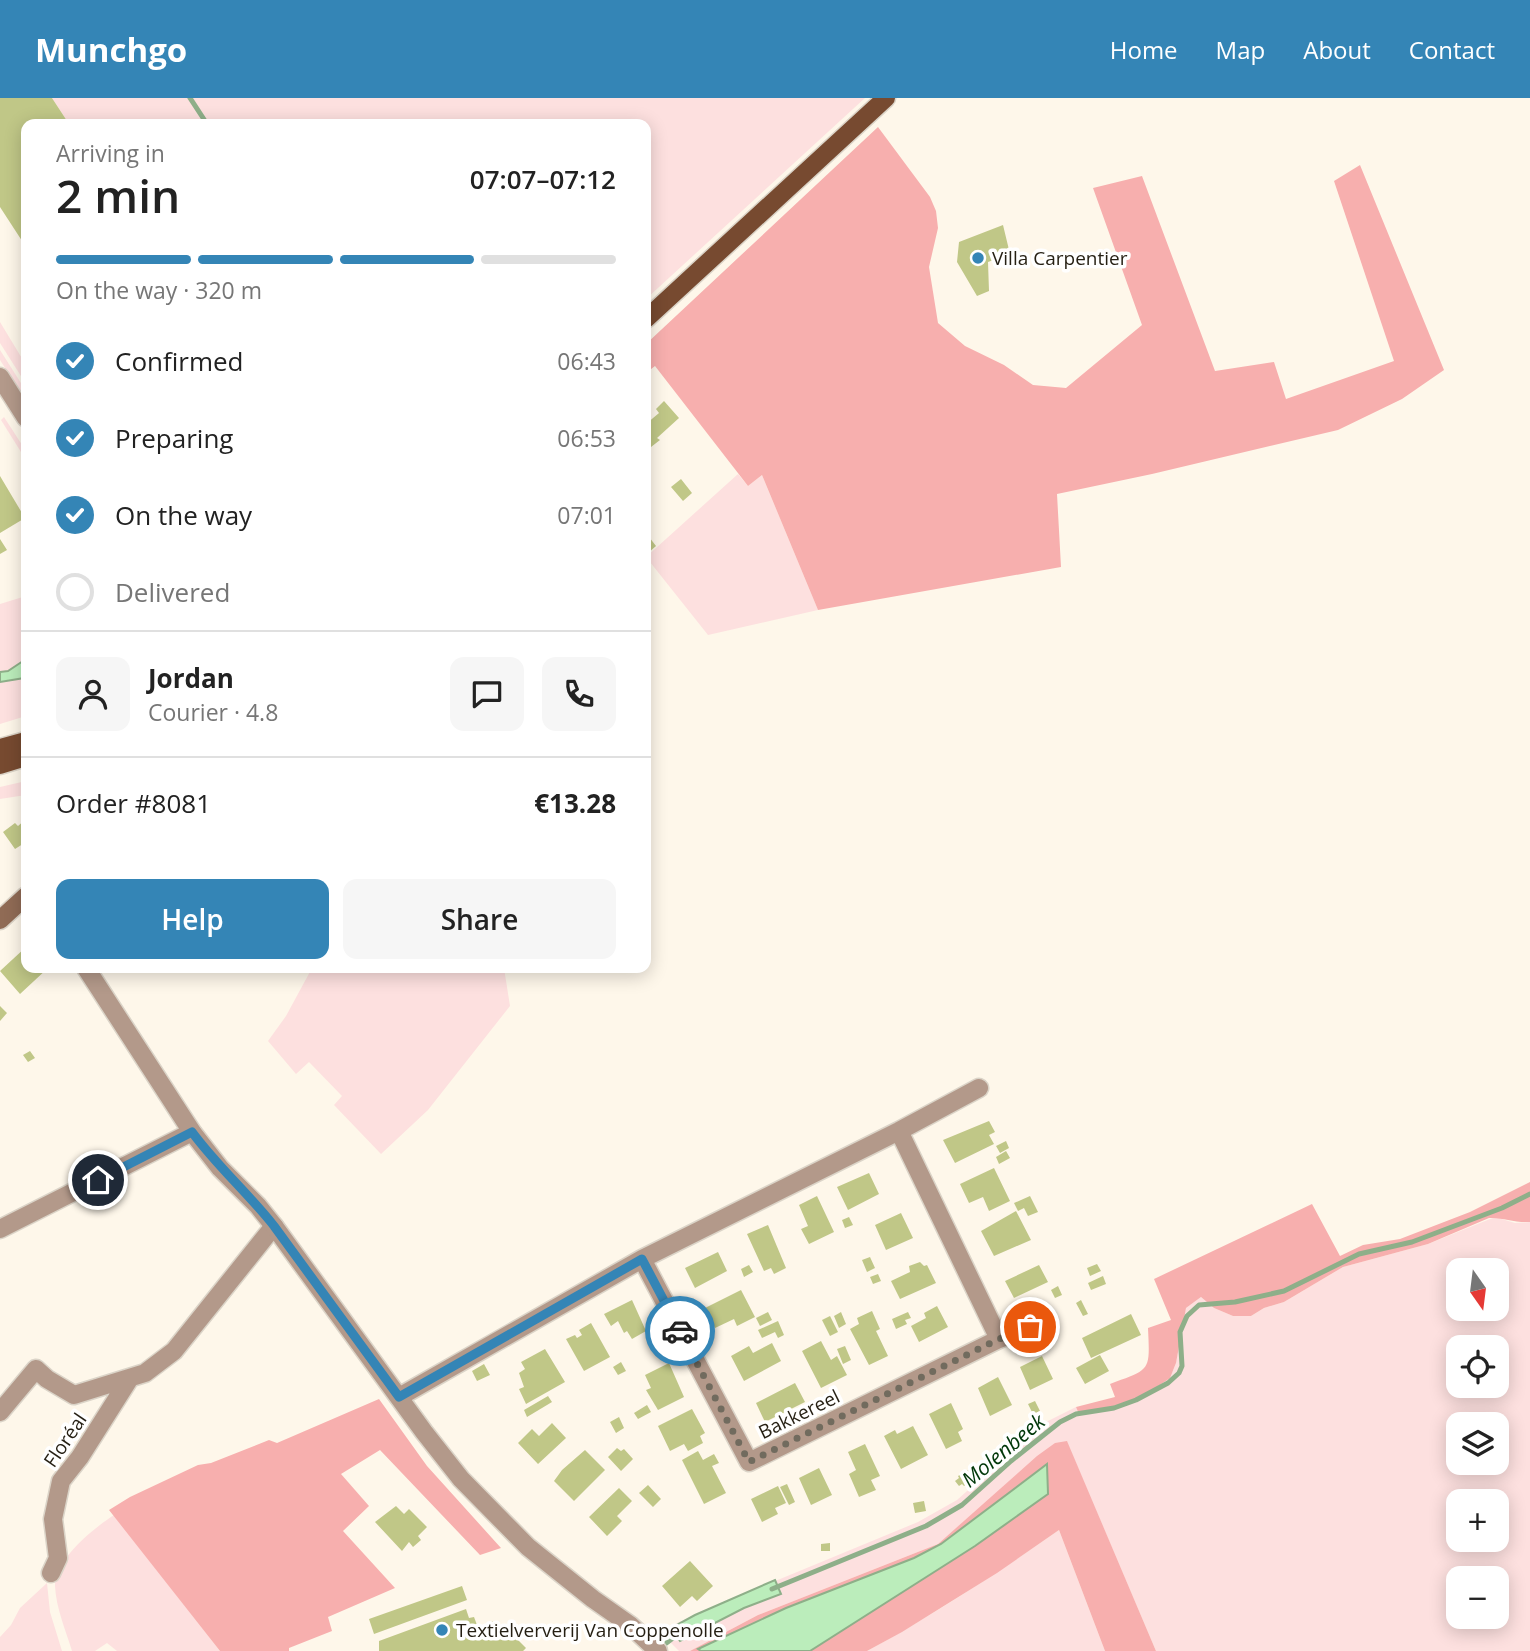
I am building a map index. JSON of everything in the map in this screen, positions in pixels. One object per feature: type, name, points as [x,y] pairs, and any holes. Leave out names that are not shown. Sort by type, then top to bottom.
[{"type":"main road","points":[[651,314],[886,98]]},
{"type":"main road","points":[[0,748],[21,742]]},
{"type":"main road","points":[[0,765],[21,759]]},
{"type":"main road","points":[[0,920],[21,901]]},
{"type":"street","points":[[0,377],[21,410]]},
{"type":"street","points":[[89,973],[192,1132],[220,1168],[274,1226],[461,1479],[551,1567],[652,1645]]},
{"type":"street","points":[[399,1397],[642,1259],[899,1131],[979,1088]]},
{"type":"street","points":[[899,1131],[999,1339]]},
{"type":"street","points":[[0,1229],[192,1132]]},
{"type":"street","name":"Floréal","points":[[0,1412],[36,1369],[74,1395],[145,1374],[174,1351],[274,1226]]},
{"type":"street","name":"Bakkereel","points":[[642,1259],[749,1462],[999,1339],[1030,1327]]},
{"type":"street","name":"Floréal","points":[[51,1573],[58,1558],[53,1519],[61,1481],[80,1457],[130,1378]]},
{"type":"shaded area","points":[[52,98],[865,98],[651,294],[651,119],[66,119]]},
{"type":"shaded area","points":[[878,127],[930,197],[936,211],[938,228],[929,267],[938,323],[965,346],[1004,365],[1033,385],[1066,388],[1142,325],[1093,188],[1142,176],[1215,371],[1274,362],[1286,399],[1394,361],[1334,181],[1360,165],[1444,370],[1402,399],[1338,430],[1057,494],[1061,567],[818,610],[762,475],[748,486],[655,366],[651,369],[651,339]]},
{"type":"shaded area","points":[[0,322],[21,357],[21,376],[0,343]]},
{"type":"shaded area","points":[[0,350],[21,383],[21,393],[0,360]]},
{"type":"shaded area","points":[[4,417],[21,443],[21,452],[1,420]]},
{"type":"shaded area","points":[[738,474],[748,486],[762,475],[818,610],[708,635],[651,563],[651,552]]},
{"type":"shaded area","points":[[21,598],[21,718],[0,724],[0,604]]},
{"type":"shaded area","points":[[21,662],[21,678],[0,682],[0,672],[8,671]]},
{"type":"shaded area","points":[[21,782],[21,796],[0,799],[0,787]]},
{"type":"shaded area","points":[[309,973],[505,973],[510,1006],[428,1110],[381,1154],[334,1105],[342,1096],[309,1062],[296,1074],[268,1041],[286,1016]]},
{"type":"shaded area","points":[[1530,1182],[1530,1222],[1489,1218],[1428,1244],[1343,1267],[1284,1302],[1264,1308],[1251,1316],[1233,1316],[1214,1308],[1201,1297],[1186,1308],[1176,1363],[1170,1378],[1127,1403],[1079,1414],[1076,1407],[1115,1397],[1110,1384],[1134,1375],[1145,1367],[1149,1353],[1148,1328],[1171,1320],[1154,1279],[1312,1204],[1340,1256],[1363,1245],[1400,1239],[1470,1212]]},
{"type":"shaded area","points":[[1495,1217],[1515,1223],[1530,1222],[1530,1651],[1156,1651],[1067,1442],[979,1508],[938,1544],[758,1615],[690,1651],[679,1651],[659,1631],[918,1522],[957,1500],[1042,1424],[1076,1407],[1080,1414],[1121,1404],[1150,1392],[1171,1374],[1176,1362],[1186,1308],[1201,1297],[1214,1308],[1233,1316],[1251,1316],[1264,1308],[1284,1302],[1343,1267],[1428,1244]]},
{"type":"shaded area","points":[[379,1399],[427,1466],[501,1548],[480,1555],[380,1450],[341,1474],[369,1506],[343,1531],[395,1588],[328,1617],[332,1631],[289,1648],[289,1651],[220,1651],[109,1510],[130,1497],[198,1465],[211,1463],[269,1440],[277,1443]]},
{"type":"shaded area","points":[[1067,1441],[1156,1651],[1105,1651],[1059,1530],[997,1573],[867,1651],[690,1651],[758,1615],[938,1544],[1037,1456],[1055,1443]]},
{"type":"shaded area","points":[[1047,1464],[1048,1494],[975,1546],[810,1651],[698,1649],[786,1608],[914,1558],[941,1544]]},
{"type":"shaded area","points":[[114,1515],[220,1651],[117,1651],[107,1643],[95,1651],[72,1651],[57,1603],[56,1576],[77,1546]]},
{"type":"shaded area","points":[[1059,1530],[1105,1651],[867,1651],[965,1593]]},
{"type":"shaded area","points":[[775,1580],[781,1594],[744,1608],[680,1641],[671,1628],[695,1615]]},
{"type":"shaded area","points":[[47,1583],[50,1612],[62,1651],[0,1651],[0,1637],[11,1625],[20,1608]]},
{"type":"building","points":[[0,98],[52,98],[66,119],[21,119],[21,239],[0,207]]},
{"type":"building","name":"Villa Carpentier","points":[[1003,225],[1010,254],[988,262],[989,291],[977,296],[957,262],[959,242]]},
{"type":"building","points":[[664,401],[679,418],[651,447],[651,420],[659,413],[656,409]]},
{"type":"building","points":[[0,476],[21,511],[21,520],[0,533]]},
{"type":"building","points":[[681,479],[692,493],[683,501],[671,487]]},
{"type":"building","points":[[0,539],[7,550],[0,554]]},
{"type":"building","points":[[15,823],[18,826],[21,823],[21,845],[15,849],[3,832]]},
{"type":"building","points":[[21,952],[21,973],[43,973],[20,994],[0,971]]},
{"type":"building","points":[[0,1006],[7,1013],[0,1021]]},
{"type":"building","points":[[30,1051],[35,1058],[28,1062],[23,1055]]},
{"type":"building","points":[[989,1121],[995,1132],[989,1135],[994,1144],[955,1163],[943,1140]]},
{"type":"building","points":[[1006,1141],[1009,1148],[1000,1153],[996,1146]]},
{"type":"building","points":[[1006,1151],[1010,1158],[999,1164],[996,1157]]},
{"type":"building","points":[[994,1168],[1010,1201],[989,1211],[983,1197],[969,1203],[960,1184]]},
{"type":"building","points":[[869,1173],[879,1194],[848,1210],[837,1187]]},
{"type":"building","points":[[817,1196],[834,1232],[809,1244],[801,1229],[808,1226],[799,1205]]},
{"type":"building","points":[[1030,1196],[1038,1212],[1028,1216],[1024,1208],[1018,1211],[1014,1203]]},
{"type":"building","points":[[1016,1211],[1031,1240],[994,1256],[981,1231]]},
{"type":"building","points":[[901,1213],[913,1238],[886,1250],[875,1225]]},
{"type":"building","points":[[849,1217],[853,1225],[845,1228],[842,1220]]},
{"type":"building","points":[[768,1225],[786,1268],[774,1274],[771,1268],[764,1271],[747,1234]]},
{"type":"building","points":[[718,1252],[727,1271],[695,1288],[685,1268]]},
{"type":"building","points":[[870,1257],[875,1268],[867,1272],[862,1260]]},
{"type":"building","points":[[920,1262],[924,1266],[927,1265],[936,1283],[900,1299],[891,1281],[910,1272],[909,1266]]},
{"type":"building","points":[[1097,1264],[1101,1271],[1090,1276],[1087,1268]]},
{"type":"building","points":[[749,1265],[753,1272],[744,1277],[741,1269]]},
{"type":"building","points":[[1039,1265],[1048,1282],[1014,1298],[1005,1281]]},
{"type":"building","points":[[878,1274],[881,1281],[873,1284],[870,1277]]},
{"type":"building","points":[[1103,1276],[1106,1284],[1091,1290],[1088,1283]]},
{"type":"building","points":[[1058,1286],[1062,1295],[1055,1298],[1051,1290]]},
{"type":"building","points":[[741,1290],[755,1317],[737,1326],[734,1319],[715,1328],[705,1308]]},
{"type":"building","points":[[632,1300],[646,1331],[632,1339],[627,1331],[624,1333],[618,1321],[611,1326],[604,1314]]},
{"type":"building","points":[[1081,1300],[1088,1314],[1083,1316],[1076,1303]]},
{"type":"building","points":[[937,1306],[948,1327],[919,1342],[911,1326],[926,1318],[924,1313]]},
{"type":"building","points":[[872,1311],[880,1329],[876,1331],[888,1356],[869,1365],[850,1329],[859,1324],[857,1318]]},
{"type":"building","points":[[768,1312],[772,1320],[760,1326],[756,1318]]},
{"type":"building","points":[[841,1312],[846,1324],[839,1328],[834,1316]]},
{"type":"building","points":[[908,1312],[911,1318],[905,1320],[907,1324],[896,1329],[892,1319]]},
{"type":"building","points":[[1131,1314],[1141,1335],[1091,1358],[1082,1338]]},
{"type":"building","points":[[830,1316],[838,1332],[830,1336],[822,1320]]},
{"type":"building","points":[[778,1321],[784,1335],[778,1338],[775,1332],[762,1338],[758,1330]]},
{"type":"building","points":[[591,1323],[610,1357],[584,1371],[566,1339],[582,1335],[579,1330]]},
{"type":"building","points":[[821,1341],[831,1360],[837,1356],[847,1375],[821,1388],[802,1351]]},
{"type":"building","points":[[772,1343],[781,1361],[744,1381],[731,1356],[749,1346],[753,1353]]},
{"type":"building","points":[[845,1346],[851,1360],[843,1364],[837,1349]]},
{"type":"building","points":[[545,1349],[565,1382],[526,1404],[519,1389],[524,1387],[519,1373],[525,1369],[521,1362]]},
{"type":"building","points":[[1100,1355],[1109,1371],[1085,1384],[1076,1368]]},
{"type":"building","points":[[1042,1356],[1053,1379],[1030,1390],[1020,1367]]},
{"type":"building","points":[[621,1362],[626,1371],[618,1375],[613,1367]]},
{"type":"building","points":[[669,1363],[684,1397],[658,1410],[646,1390],[651,1388],[645,1375]]},
{"type":"building","points":[[484,1364],[490,1375],[477,1381],[472,1371]]},
{"type":"building","points":[[998,1377],[1012,1405],[990,1416],[978,1388]]},
{"type":"building","points":[[795,1383],[805,1402],[765,1422],[756,1403]]},
{"type":"building","points":[[548,1396],[552,1402],[527,1417],[524,1410]]},
{"type":"building","points":[[1035,1401],[1040,1411],[1033,1414],[1028,1404]]},
{"type":"building","points":[[951,1403],[963,1429],[958,1432],[962,1441],[946,1449],[929,1414]]},
{"type":"building","points":[[647,1405],[651,1412],[638,1419],[634,1413]]},
{"type":"building","points":[[692,1409],[705,1433],[700,1436],[703,1443],[688,1451],[684,1444],[670,1451],[658,1426]]},
{"type":"building","points":[[619,1417],[624,1428],[616,1433],[610,1422]]},
{"type":"building","points":[[552,1423],[566,1438],[538,1464],[518,1443],[532,1429],[539,1436]]},
{"type":"building","points":[[913,1426],[928,1455],[901,1469],[884,1436],[895,1430],[897,1434]]},
{"type":"building","points":[[865,1444],[880,1476],[871,1480],[876,1490],[859,1497],[849,1474],[856,1470],[848,1452]]},
{"type":"building","points":[[617,1448],[621,1451],[624,1449],[633,1459],[621,1471],[608,1457]]},
{"type":"building","points":[[585,1450],[605,1470],[574,1501],[554,1481],[562,1470]]},
{"type":"building","points":[[698,1451],[703,1460],[714,1454],[719,1463],[712,1466],[726,1493],[704,1504],[682,1460]]},
{"type":"building","points":[[819,1468],[832,1495],[811,1505],[799,1478]]},
{"type":"building","points":[[968,1470],[975,1476],[972,1478],[974,1480],[959,1486],[955,1481]]},
{"type":"building","points":[[787,1484],[795,1502],[789,1505],[780,1487]]},
{"type":"building","points":[[648,1485],[661,1499],[653,1507],[639,1493]]},
{"type":"building","points":[[778,1486],[786,1503],[775,1508],[778,1514],[762,1522],[751,1499]]},
{"type":"building","points":[[619,1488],[632,1501],[617,1516],[622,1521],[607,1536],[589,1517]]},
{"type":"building","points":[[924,1501],[926,1511],[915,1513],[913,1503]]},
{"type":"building","points":[[396,1506],[404,1514],[409,1509],[427,1527],[418,1536],[421,1540],[413,1547],[409,1542],[402,1551],[375,1522]]},
{"type":"building","points":[[830,1543],[830,1551],[821,1551],[821,1544]]},
{"type":"building","points":[[690,1561],[713,1586],[697,1601],[692,1596],[680,1607],[662,1586]]},
{"type":"building","points":[[462,1586],[467,1600],[374,1634],[369,1619]]},
{"type":"building","name":"Textielververij Van Coppenolle","points":[[466,1609],[469,1618],[474,1617],[480,1633],[492,1621],[499,1628],[503,1625],[526,1648],[523,1651],[379,1651],[379,1641]]},
{"type":"waterway","points":[[190,98],[204,119]]},
{"type":"waterway","name":"Molenbeek","points":[[772,1589],[926,1526],[962,1505],[1060,1422],[1076,1414],[1114,1408],[1168,1383],[1179,1373],[1182,1366],[1180,1332],[1187,1316],[1199,1305],[1235,1302],[1284,1291],[1359,1254],[1412,1242],[1502,1208],[1530,1194]]},
{"type":"waterway","name":"Molenbeek","points":[[661,1647],[681,1632]]},
{"type":"way so far","points":[[680,1331],[749,1462],[999,1339],[1030,1327]]},
{"type":"place","name":"Villa Carpentier","points":[[978,258]]},
{"type":"place","name":"Textielververij Van Coppenolle","points":[[442,1630]]},
{"type":"route","points":[[98,1180],[192,1132],[220,1168],[274,1226],[399,1397],[642,1259],[680,1331]]}]
